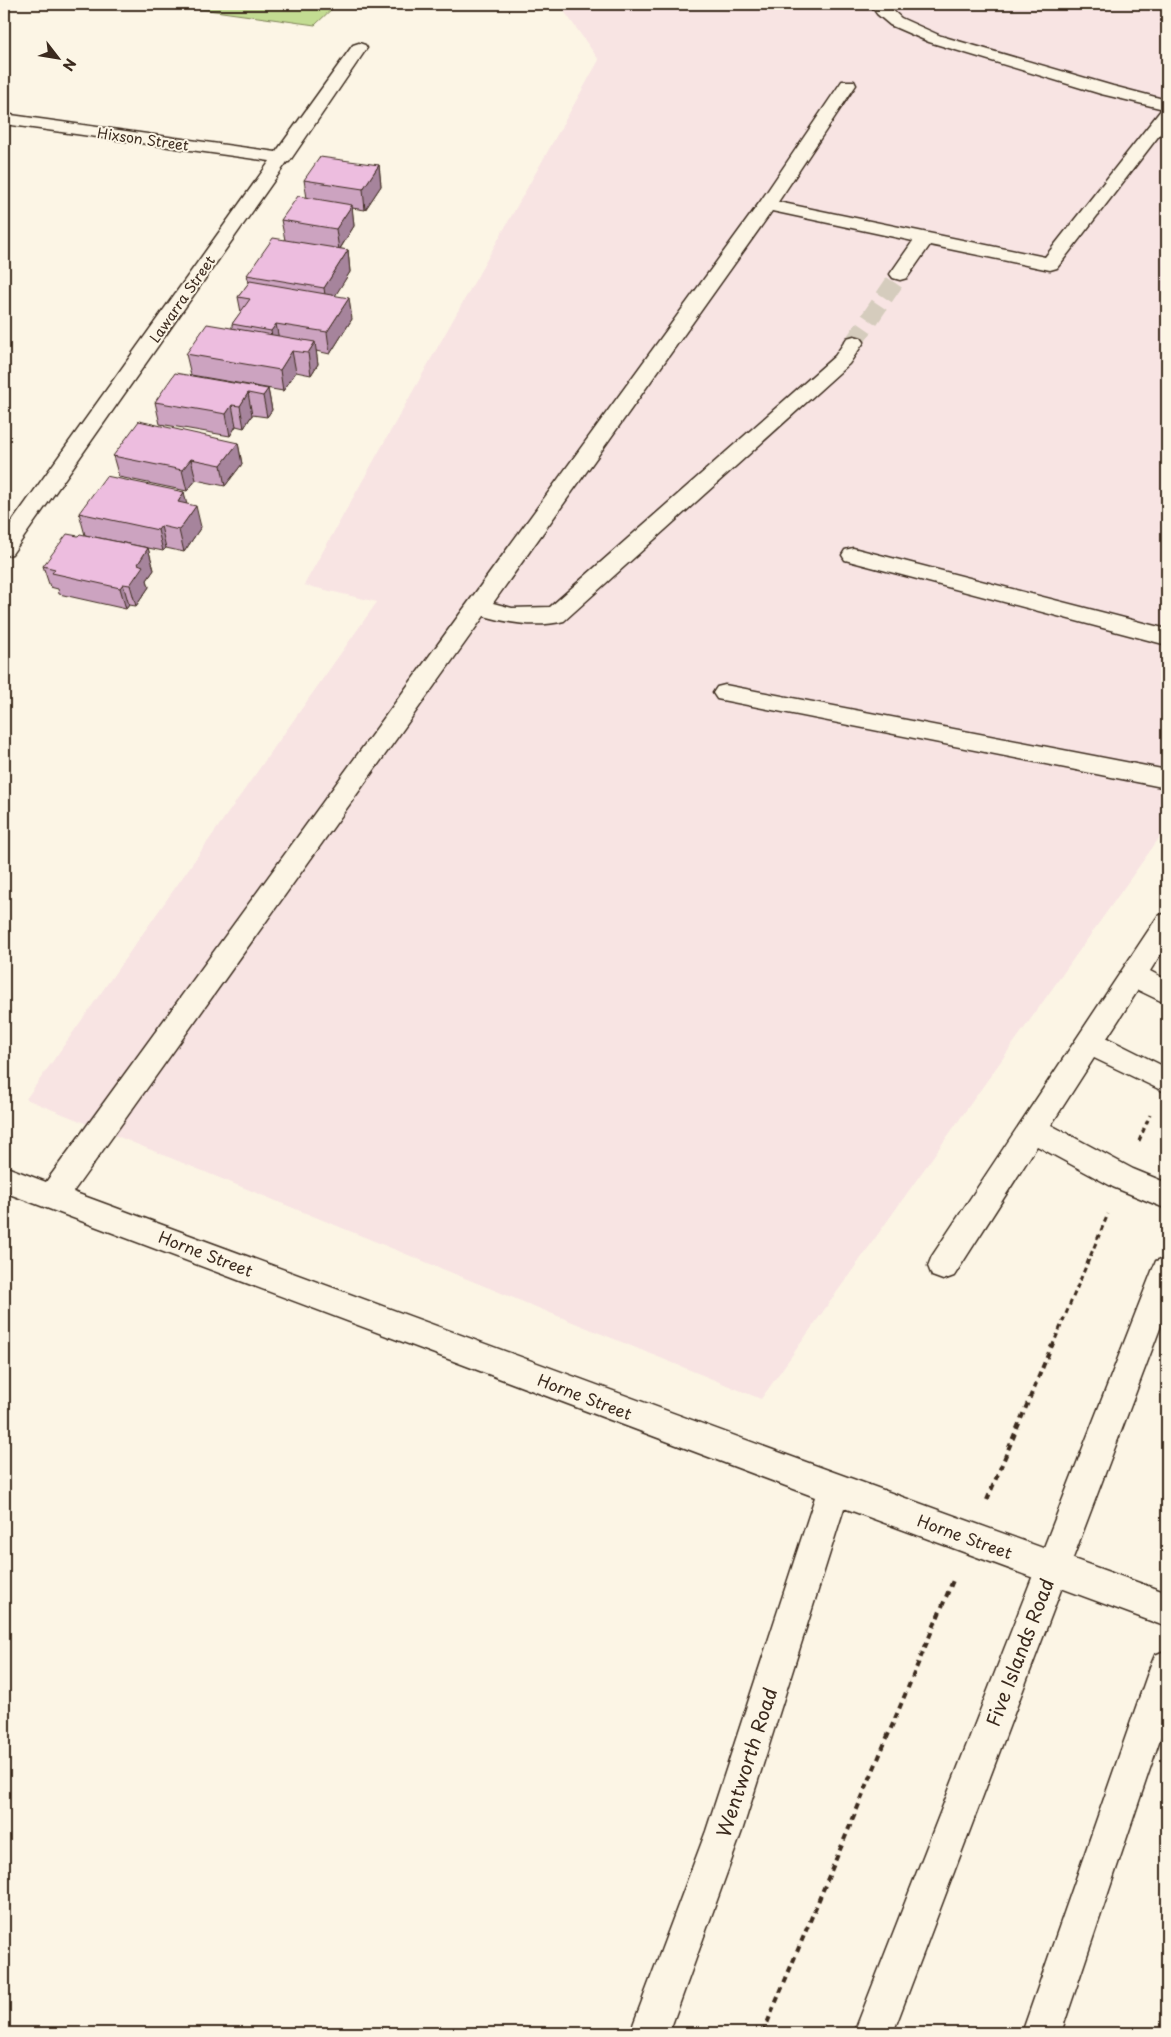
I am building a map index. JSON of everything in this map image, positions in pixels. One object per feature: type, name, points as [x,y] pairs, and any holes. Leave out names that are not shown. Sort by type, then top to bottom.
[{"type":"street","points":[[878,4],[884,14],[934,39],[1107,90],[1167,105]]},
{"type":"street","name":"Lawarra Street","points":[[8,538],[359,48]]},
{"type":"street","points":[[52,1196],[767,205],[848,85]]},
{"type":"street","points":[[767,205],[1050,264],[1167,114]]},
{"type":"street","name":"Hixson Street","points":[[4,119],[282,158]]},
{"type":"street","points":[[900,274],[925,238]]},
{"type":"street","points":[[478,606],[512,616],[556,615],[842,360],[854,342]]},
{"type":"street","points":[[853,555],[1167,637]]},
{"type":"street","points":[[725,693],[1167,779]]},
{"type":"street","points":[[943,1266],[1167,923]]},
{"type":"street","points":[[1134,975],[1167,992]]},
{"type":"street","points":[[1089,1042],[1167,1081]]},
{"type":"street","points":[[1033,1130],[1123,1178],[1167,1196]]},
{"type":"street","name":"Horne Street","points":[[4,1179],[834,1489],[1167,1610]]},
{"type":"street","name":"Five Islands Road","points":[[873,2033],[1167,1271]]},
{"type":"street","name":"Wentworth Road","points":[[649,2033],[686,1938],[744,1773],[834,1489]]},
{"type":"street","points":[[1041,2033],[1167,1667]]},
{"type":"shaded area","points":[[559,4],[1167,4],[1167,827],[761,1399],[26,1099],[377,602],[304,585],[599,60]]},
{"type":"green space","points":[[165,4],[337,4],[315,25]]},
{"type":"building","points":[[320,157],[379,165],[363,189],[304,180]]},
{"type":"building","points":[[298,196],[352,205],[336,229],[281,220]]},
{"type":"building","points":[[273,238],[348,250],[324,288],[247,275]]},
{"type":"building","points":[[250,281],[349,298],[327,332],[276,324],[271,331],[232,324],[250,299],[238,297]]},
{"type":"building","points":[[207,324],[315,342],[308,353],[292,351],[280,370],[186,354]]},
{"type":"building","points":[[175,373],[268,389],[263,396],[248,393],[240,406],[232,405],[226,414],[155,402]]},
{"type":"building","points":[[139,421],[238,443],[221,465],[191,459],[182,470],[113,456]]},
{"type":"building","points":[[106,476],[184,492],[178,502],[196,506],[179,530],[161,526],[158,530],[79,513]]},
{"type":"building","points":[[67,534],[78,536],[80,534],[148,548],[138,564],[143,566],[130,585],[123,584],[120,588],[52,573],[55,569],[43,566]]},
{"type":"tunnel","points":[[854,342],[900,274]]}]
